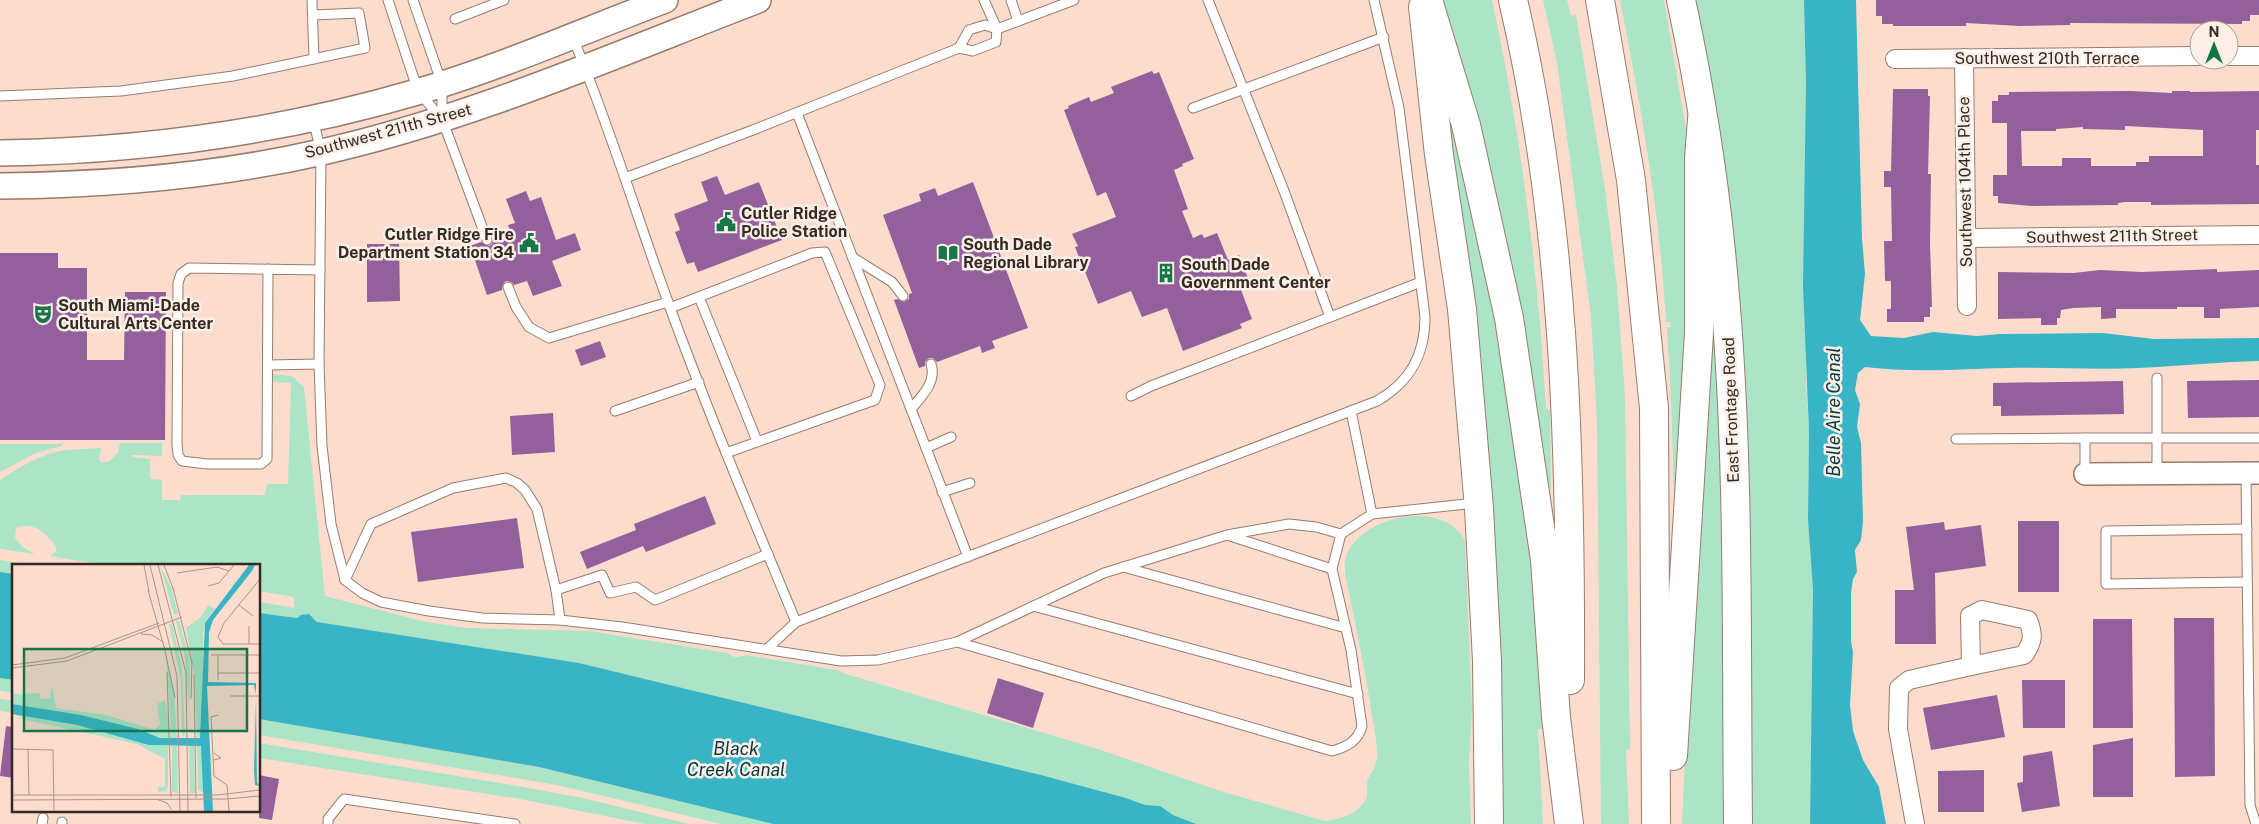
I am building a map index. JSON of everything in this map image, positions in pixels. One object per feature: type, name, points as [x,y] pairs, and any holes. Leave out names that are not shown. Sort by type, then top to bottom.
[{"type":"main road","name":"Southwest 211th Street","points":[[0,153],[73,152],[156,145],[227,135],[312,119],[442,84],[665,0]]},
{"type":"main road","name":"Southwest 211th Street","points":[[0,186],[68,184],[172,176],[321,152],[442,119],[585,67],[758,0]]},
{"type":"main road","points":[[1403,0],[1439,155]]},
{"type":"main road","points":[[1422,0],[1439,155],[1462,309],[1479,503],[1487,662],[1489,824]]},
{"type":"main road","points":[[1428,0],[1466,125],[1509,318],[1545,560],[1556,717],[1569,824]]},
{"type":"main road","points":[[1513,0],[1540,149],[1556,270],[1566,393],[1570,654],[1569,824]]},
{"type":"main road","points":[[1600,0],[1633,189],[1654,408],[1656,822]]},
{"type":"main road","name":"East Frontage Road","points":[[1680,0],[1702,119],[1724,282],[1732,389],[1738,824]]},
{"type":"main road","points":[[1656,822],[1670,788],[1674,740],[1699,333],[1699,158],[1702,119]]},
{"type":"street","name":"Southwest 210th Terrace","points":[[1895,59],[2189,56]]},
{"type":"street","points":[[2239,56],[2259,56]]},
{"type":"street","name":"Southwest 104th Place","points":[[1964,58],[1967,306]]},
{"type":"street","name":"Southwest 211th Street","points":[[1966,238],[2259,235]]},
{"type":"street","points":[[2085,474],[2253,474]]},
{"type":"street","points":[[1915,824],[1898,729],[1899,688],[1909,680],[1971,666]]},
{"type":"lane","points":[[312,0],[314,58]]},
{"type":"lane","points":[[388,0],[418,91],[442,119],[487,240]]},
{"type":"lane","points":[[413,0],[442,84],[442,119]]},
{"type":"lane","points":[[455,19],[502,0]]},
{"type":"lane","points":[[625,178],[797,113],[959,48],[973,50],[996,42],[997,29],[984,0]]},
{"type":"lane","points":[[1011,0],[1018,21]]},
{"type":"lane","points":[[1058,0],[1072,1]]},
{"type":"lane","points":[[1208,0],[1284,191],[1330,317]]},
{"type":"lane","points":[[768,649],[796,622],[1351,411],[1388,394],[1414,369],[1425,331],[1421,282],[1399,108],[1374,0]]},
{"type":"lane","points":[[959,48],[968,30],[985,25],[997,29],[1072,1]]},
{"type":"lane","points":[[0,96],[122,91],[233,76],[365,48],[359,13],[314,15]]},
{"type":"lane","points":[[572,36],[585,67],[669,305],[726,452],[796,622]]},
{"type":"lane","points":[[1193,108],[1384,37]]},
{"type":"lane","points":[[797,113],[968,557]]},
{"type":"lane","points":[[312,119],[321,152],[319,364],[322,446],[331,524],[345,580],[362,593],[381,602],[482,618],[560,620],[622,626],[841,661],[878,660],[957,642],[1104,573],[1227,535],[1289,524],[1316,527],[1341,534]]},
{"type":"lane","points":[[508,288],[516,307],[529,327],[549,338],[699,297],[812,253],[825,252],[880,385],[875,400],[726,452]]},
{"type":"lane","points":[[852,256],[892,282],[903,296]]},
{"type":"lane","points":[[268,269],[267,456],[265,461],[261,464],[207,464],[182,461],[178,455],[177,444],[178,283],[181,274],[189,268],[268,269],[320,270]]},
{"type":"lane","points":[[1131,396],[1151,386],[1421,282]]},
{"type":"lane","points":[[699,297],[757,442]]},
{"type":"lane","points":[[268,365],[319,364]]},
{"type":"lane","points":[[911,409],[930,386],[931,364]]},
{"type":"lane","points":[[2157,378],[2157,474]]},
{"type":"lane","points":[[616,411],[699,382]]},
{"type":"lane","points":[[1351,411],[1372,514]]},
{"type":"lane","points":[[926,448],[951,437]]},
{"type":"lane","points":[[2085,438],[2085,474]]},
{"type":"lane","points":[[1956,439],[2259,438]]},
{"type":"lane","points":[[2253,474],[2247,529],[2250,806],[2256,824]]},
{"type":"lane","points":[[345,580],[371,524],[453,488],[506,478],[517,483],[525,490],[537,509],[556,590],[560,620]]},
{"type":"lane","points":[[942,492],[970,482]]},
{"type":"lane","points":[[957,642],[1332,751],[1342,749],[1359,736],[1362,726],[1346,628],[1332,569],[1341,534],[1372,514],[1479,503]]},
{"type":"lane","points":[[2247,529],[2106,531],[2106,584],[2248,582]]},
{"type":"lane","points":[[1227,535],[1332,569]]},
{"type":"lane","points":[[556,590],[602,575],[610,593],[636,587],[655,600],[768,554]]},
{"type":"lane","points":[[1123,567],[1346,628]]},
{"type":"lane","points":[[1034,606],[1358,694]]},
{"type":"lane","points":[[328,824],[328,819],[344,799],[515,824]]},
{"type":"green space","points":[[1440,0],[1492,0],[1512,101],[1527,203],[1543,357],[1546,408],[1550,411],[1551,489],[1542,490]]},
{"type":"green space","points":[[1543,0],[1567,0],[1571,16],[1576,15],[1605,189],[1617,287],[1625,395],[1630,749],[1626,751],[1629,824],[1601,824],[1597,423],[1591,317],[1557,63]]},
{"type":"green space","points":[[1620,0],[1664,0],[1686,129],[1691,206],[1692,313],[1676,579],[1673,579],[1671,560],[1676,558],[1667,327],[1671,327],[1670,322],[1666,322],[1649,160]]},
{"type":"green space","points":[[1694,0],[1804,0],[1806,85],[1806,381],[1809,432],[1808,520],[1813,590],[1810,824],[1747,824]]},
{"type":"green space","points":[[1439,69],[1462,140],[1518,429],[1540,637],[1543,729],[1538,729],[1543,824],[1502,824]]},
{"type":"green space","points":[[1708,259],[1720,388],[1729,824],[1682,824]]},
{"type":"green space","points":[[273,374],[292,376],[304,387],[325,596],[426,622],[467,628],[590,631],[727,653],[736,657],[746,655],[837,670],[1098,749],[1217,790],[1325,821],[1347,816],[1361,806],[1366,799],[1367,783],[1377,758],[1368,692],[1345,574],[1347,554],[1356,541],[1369,530],[1386,522],[1404,517],[1422,516],[1440,519],[1454,527],[1465,540],[1472,710],[1469,761],[1471,824],[1196,824],[1173,815],[1160,806],[1145,805],[1041,775],[579,663],[317,622],[314,618],[297,618],[260,613],[260,602],[294,608],[294,597],[260,591],[260,564],[115,564],[50,556],[56,552],[53,542],[44,533],[28,526],[16,528],[15,538],[24,548],[35,554],[0,549],[0,480],[32,461],[58,451],[101,448],[99,459],[101,462],[108,462],[118,453],[120,443],[162,443],[162,456],[132,455],[132,457],[150,459],[150,479],[162,480],[162,500],[180,500],[181,495],[265,495],[267,484],[288,484],[291,383],[273,382]]},
{"type":"green space","points":[[0,444],[62,444],[62,446],[36,453],[0,472]]},
{"type":"green space","points":[[0,560],[26,564],[12,564],[12,574],[0,572]]},
{"type":"green space","points":[[0,678],[12,680],[12,693],[0,691]]},
{"type":"green space","points":[[0,699],[12,701],[12,713],[0,711]]},
{"type":"green space","points":[[260,719],[539,767],[773,824],[722,824],[557,785],[260,735]]},
{"type":"green space","points":[[260,743],[583,798],[689,824],[645,824],[520,799],[260,758]]},
{"type":"water","name":"Belle Aire Canal","points":[[1804,0],[1856,0],[1862,239],[1865,274],[1860,320],[1871,336],[1904,338],[1933,332],[1977,336],[2103,333],[2154,339],[2259,338],[2259,361],[2122,369],[1919,370],[1865,367],[1858,373],[1855,390],[1860,404],[1857,427],[1861,443],[1863,521],[1861,540],[1855,550],[1857,572],[1853,579],[1851,593],[1851,641],[1853,652],[1850,705],[1853,731],[1863,760],[1879,787],[1886,824],[1810,824],[1813,590],[1808,520],[1809,432],[1803,286],[1806,85]]},
{"type":"water","points":[[0,572],[12,574],[12,680],[0,678]]},
{"type":"water","name":"Black Creek Canal","points":[[260,613],[297,618],[301,615],[309,614],[317,622],[579,663],[1041,775],[1145,805],[1160,806],[1173,815],[1196,824],[773,824],[539,767],[260,719]]},
{"type":"building","points":[[1876,0],[2259,0],[2259,15],[2250,15],[2250,21],[2242,21],[2242,24],[2239,24],[2239,20],[2189,20],[2189,24],[2070,23],[2070,25],[2020,26],[1966,23],[1966,26],[1893,26],[1893,24],[1882,24],[1882,16],[1876,16]]},
{"type":"building","points":[[1152,71],[1154,74],[1159,72],[1194,159],[1174,170],[1188,209],[1182,211],[1193,238],[1202,234],[1204,238],[1217,233],[1228,260],[1239,255],[1251,286],[1241,290],[1252,319],[1240,324],[1242,328],[1183,351],[1167,308],[1142,317],[1131,291],[1098,304],[1075,247],[1078,246],[1072,234],[1116,217],[1106,192],[1097,196],[1064,110],[1069,108],[1068,106],[1089,97],[1091,102],[1114,93],[1111,87]]},
{"type":"building","points":[[1893,89],[1928,89],[1928,96],[1930,96],[1928,174],[1931,174],[1930,243],[1932,307],[1930,307],[1930,317],[1924,317],[1924,322],[1887,322],[1887,309],[1891,309],[1891,281],[1885,281],[1884,241],[1892,241],[1891,187],[1884,187],[1884,171],[1891,171]]},
{"type":"building","points":[[2130,91],[2172,93],[2172,91],[2259,91],[2259,130],[2256,130],[2256,165],[2259,165],[2259,204],[2151,205],[2151,202],[2125,202],[2118,203],[2118,205],[2031,206],[1998,203],[1998,196],[1993,196],[1993,175],[2007,175],[2007,123],[1992,123],[1992,101],[1998,101],[1998,95],[2009,95],[2009,92]],"holes":[[[2125,126],[2203,130],[2203,156],[2149,156],[2149,162],[2136,162],[2136,166],[2091,166],[2091,158],[2062,158],[2062,166],[2022,166],[2021,131],[2056,131],[2056,129],[2083,127],[2083,129],[2125,130]]]},
{"type":"building","name":"Cutler Ridge Police Station","points":[[717,176],[725,195],[759,182],[782,240],[698,272],[694,262],[687,264],[675,232],[680,230],[674,214],[708,201],[701,182]]},
{"type":"building","name":"South Dade Regional Library","points":[[973,182],[1028,328],[992,341],[995,348],[982,353],[980,346],[937,362],[933,358],[929,358],[925,362],[925,366],[919,368],[894,300],[897,299],[904,302],[909,299],[909,294],[912,293],[883,215],[921,201],[919,194],[935,188],[938,196]]},
{"type":"building","name":"Cutler Ridge Fire Department Station 34","points":[[526,191],[530,201],[541,197],[556,240],[575,233],[581,250],[552,261],[562,286],[533,296],[527,281],[514,285],[506,281],[503,284],[502,290],[487,295],[470,246],[481,242],[489,246],[492,244],[493,238],[510,232],[508,225],[515,223],[506,199]]},
{"type":"building","points":[[367,244],[399,244],[400,301],[367,302]]},
{"type":"building","name":"South Miami-Dade Cultural Arts Center","points":[[0,253],[58,253],[58,268],[87,268],[87,360],[124,360],[125,292],[166,292],[165,440],[0,440]]},
{"type":"building","points":[[2217,269],[2217,272],[2259,270],[2259,307],[2220,309],[2220,318],[2204,318],[2204,307],[2177,307],[2177,309],[2116,309],[2116,318],[2101,319],[2101,307],[2061,310],[2060,318],[2057,318],[2057,325],[2041,325],[2041,318],[1998,319],[1998,272],[2074,273],[2100,270],[2142,272]]},
{"type":"building","points":[[600,341],[606,357],[581,366],[575,350]]},
{"type":"building","points":[[2259,380],[2259,417],[2188,418],[2187,381]]},
{"type":"building","points":[[2123,381],[2124,414],[2001,416],[2001,406],[1993,406],[1993,383]]},
{"type":"building","points":[[553,413],[555,452],[512,455],[510,416]]},
{"type":"building","points":[[705,496],[716,524],[646,552],[643,546],[587,569],[580,552],[636,530],[634,524]]},
{"type":"building","points":[[517,518],[524,568],[418,582],[411,532]]},
{"type":"building","points":[[2018,521],[2059,521],[2059,592],[2018,592]]},
{"type":"building","points":[[1944,522],[1945,530],[1981,525],[1986,566],[1935,573],[1936,644],[1895,644],[1895,590],[1914,590],[1906,527]]},
{"type":"building","points":[[2174,618],[2214,618],[2215,776],[2175,777]]},
{"type":"building","points":[[2093,619],[2132,619],[2133,728],[2093,728]]},
{"type":"building","points":[[998,678],[1044,693],[1033,728],[987,713]]},
{"type":"building","points":[[2022,680],[2065,680],[2065,728],[2023,728]]},
{"type":"building","points":[[1997,695],[2005,737],[1931,750],[1923,708]]},
{"type":"building","points":[[6,726],[12,727],[12,778],[0,776]]},
{"type":"building","points":[[2133,738],[2133,797],[2093,797],[2093,745]]},
{"type":"building","points":[[2052,751],[2060,806],[2022,812],[2017,783],[2023,782],[2023,756]]},
{"type":"building","points":[[1984,770],[1984,812],[1938,812],[1938,771]]},
{"type":"building","points":[[260,775],[279,779],[272,820],[259,818]]},
{"type":"place","name":"Cutler Ridge Police Station","points":[[726,222]]},
{"type":"place","name":"Cutler Ridge Fire Department Station 34","points":[[529,243]]},
{"type":"place","name":"South Dade Regional Library","points":[[948,253]]},
{"type":"place","name":"South Dade Government Center","points":[[1166,273]]},
{"type":"place","name":"South Miami-Dade Cultural Arts Center","points":[[43,314]]}]
